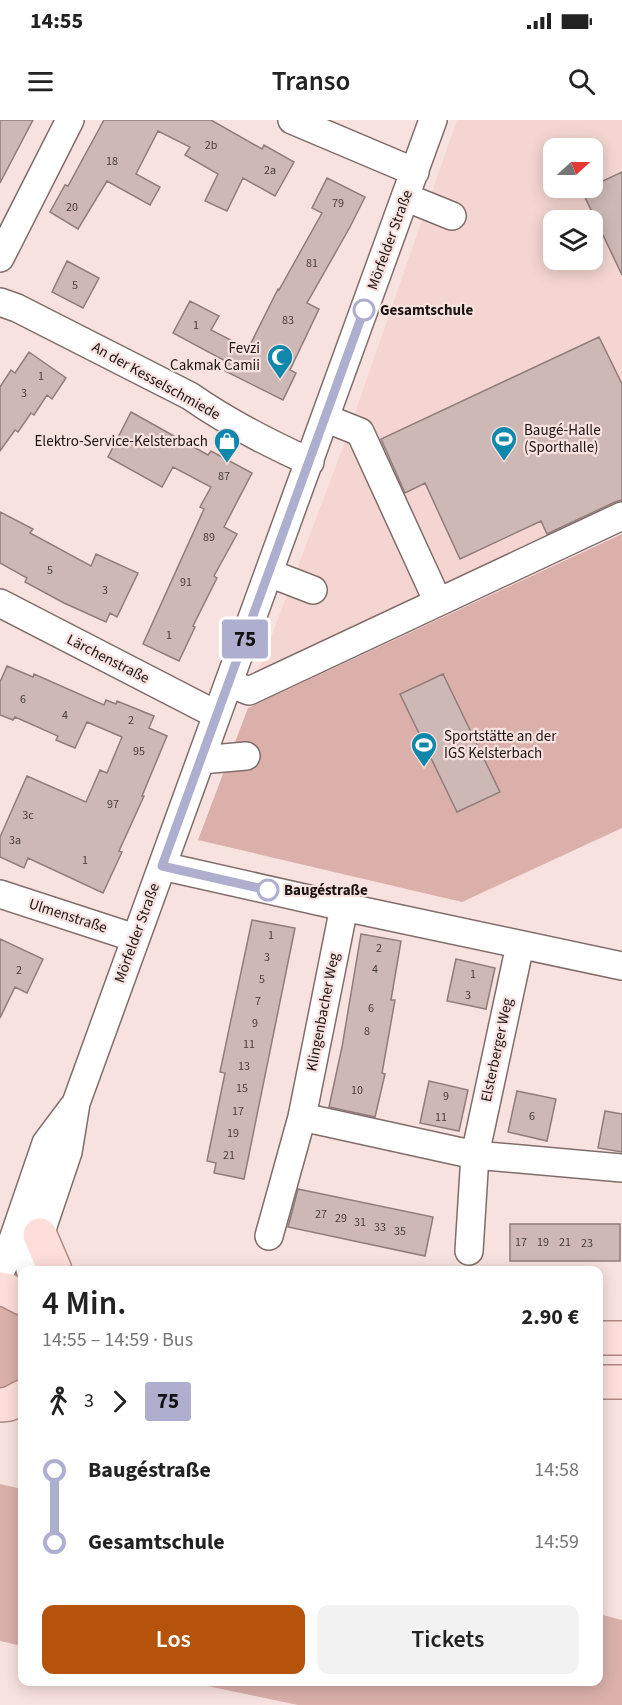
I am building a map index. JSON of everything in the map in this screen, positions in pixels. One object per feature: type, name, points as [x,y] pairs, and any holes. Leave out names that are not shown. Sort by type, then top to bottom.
[{"type":"main road","points":[[40,1234],[53,1266]]},
{"type":"main road","points":[[0,1289],[18,1296]]},
{"type":"main road","points":[[603,1338],[622,1338]]},
{"type":"main road","points":[[603,1382],[622,1382]]},
{"type":"main road","points":[[0,1405],[9,1404],[18,1398]]},
{"type":"street","points":[[0,258],[70,120]]},
{"type":"street","points":[[292,120],[415,172]]},
{"type":"street","name":"Mörfelder Straße","points":[[31,1266],[68,1152],[76,1103],[434,120]]},
{"type":"street","points":[[405,197],[452,216]]},
{"type":"street","name":"An der Kesselschmiede","points":[[0,302],[18,308],[190,396],[211,411],[310,462]]},
{"type":"street","points":[[325,418],[360,432],[404,547],[438,602]]},
{"type":"street","points":[[229,683],[249,691],[622,516]]},
{"type":"street","points":[[269,573],[313,590]]},
{"type":"street","name":"Lärchenstraße","points":[[0,603],[217,715]]},
{"type":"street","points":[[201,760],[246,756]]},
{"type":"street","points":[[162,866],[622,966]]},
{"type":"street","name":"Ulmenstraße","points":[[0,894],[135,938]]},
{"type":"street","name":"Klingenbacher Weg","points":[[269,1236],[302,1117],[344,907]]},
{"type":"street","name":"Elsterberger Weg","points":[[469,1251],[475,1155],[520,945]]},
{"type":"street","name":"Mörfelder Straße","points":[[0,1272],[46,1143],[76,1103]]},
{"type":"street","points":[[302,1117],[475,1155],[622,1168]]},
{"type":"shaded area","points":[[457,120],[622,120],[622,526],[246,703],[342,450]]},
{"type":"shaded area","name":"Sportstätte an der IGS Kelsterbach","points":[[622,534],[622,828],[462,902],[198,840],[248,708]]},
{"type":"shaded area","points":[[0,1302],[18,1311],[18,1385],[0,1394]]},
{"type":"shaded area","points":[[0,1484],[18,1488],[18,1645],[0,1641]]},
{"type":"shaded area","points":[[603,1615],[622,1620],[622,1705],[298,1705],[208,1686],[603,1686]]},
{"type":"building","points":[[0,120],[33,120],[0,183]]},
{"type":"building","points":[[104,120],[211,120],[262,149],[264,145],[294,162],[275,196],[243,178],[227,211],[205,201],[218,174],[185,155],[190,147],[158,131],[136,174],[160,187],[150,205],[107,181],[78,229],[50,212],[65,185],[68,186]]},
{"type":"building","points":[[622,172],[622,275],[603,235],[603,210],[591,210],[585,198],[603,198],[603,181]]},
{"type":"building","points":[[327,178],[365,197],[307,303],[319,309],[290,370],[296,373],[283,400],[225,371],[229,363],[173,333],[190,301],[219,316],[211,330],[248,349],[278,289],[322,213],[312,208]]},
{"type":"building","points":[[67,261],[99,278],[83,308],[52,292]]},
{"type":"building","name":"Baugé-Halle (Sporthalle)","points":[[599,337],[622,384],[622,500],[547,534],[541,521],[460,559],[425,483],[405,493],[381,439]]},
{"type":"building","points":[[29,352],[66,378],[52,399],[47,395],[34,415],[31,413],[18,432],[15,430],[0,451],[0,387],[11,370],[15,373]]},
{"type":"building","points":[[131,412],[208,455],[211,451],[252,473],[224,527],[237,534],[214,576],[217,578],[193,626],[195,627],[179,661],[143,644],[204,509],[200,507],[211,487],[173,467],[162,487],[108,457]]},
{"type":"building","points":[[0,512],[33,529],[30,533],[91,566],[96,554],[138,573],[117,617],[110,613],[106,622],[64,603],[25,582],[27,578],[0,563]]},
{"type":"building","points":[[7,666],[33,677],[34,674],[104,705],[106,700],[116,704],[117,701],[154,716],[149,728],[167,736],[142,796],[144,796],[119,851],[122,852],[103,893],[28,858],[24,868],[0,857],[0,837],[27,776],[86,802],[100,770],[107,773],[122,737],[87,722],[75,748],[56,740],[58,736],[15,717],[13,720],[0,715],[0,682]]},
{"type":"building","points":[[443,674],[500,792],[457,812],[400,694]]},
{"type":"building","points":[[252,920],[295,928],[244,1179],[214,1173],[216,1163],[207,1161],[225,1073],[220,1072]]},
{"type":"building","points":[[361,934],[401,941],[391,1000],[395,1000],[382,1073],[385,1074],[375,1117],[329,1107],[342,1047]]},
{"type":"building","points":[[0,939],[43,959],[27,993],[15,987],[0,1018]]},
{"type":"building","points":[[456,959],[495,968],[486,1009],[447,1001]]},
{"type":"building","points":[[429,1081],[468,1090],[459,1131],[420,1123]]},
{"type":"building","points":[[517,1091],[556,1099],[547,1141],[508,1132]]},
{"type":"building","points":[[605,1111],[622,1114],[622,1152],[598,1148]]},
{"type":"building","points":[[298,1189],[433,1217],[425,1256],[288,1227]]},
{"type":"building","points":[[510,1224],[620,1224],[620,1261],[510,1261]]},
{"type":"bus line","name":"75","points":[[268,890],[162,866],[364,310]]},
{"type":"place","name":"Gesamtschule","points":[[364,310]]},
{"type":"place","name":"Fevzi Cakmak Camii","points":[[280,380]]},
{"type":"place","name":"Baugé-Halle (Sporthalle)","points":[[504,462]]},
{"type":"place","name":"Elektro-Service-Kelsterbach","points":[[227,464]]},
{"type":"place","name":"Sportstätte an der IGS Kelsterbach","points":[[424,768]]},
{"type":"place","name":"Baugéstraße","points":[[268,890]]}]
